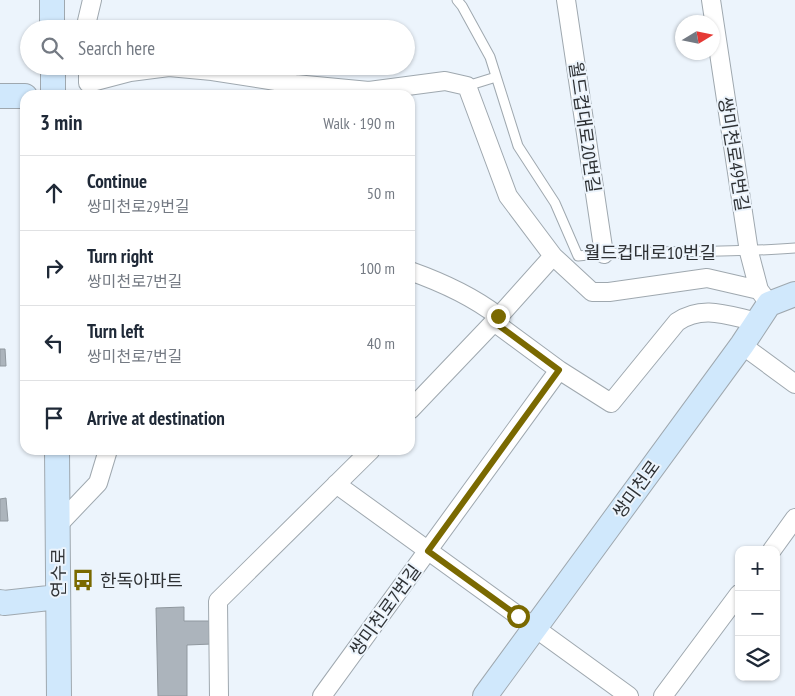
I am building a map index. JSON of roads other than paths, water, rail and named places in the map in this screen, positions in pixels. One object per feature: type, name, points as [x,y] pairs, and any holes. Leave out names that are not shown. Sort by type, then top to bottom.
[{"type":"street","points":[[52,0],[52,20]]},
{"type":"street","points":[[87,20],[92,0]]},
{"type":"street","name":"월드컵대로20번길","points":[[566,0],[604,254]]},
{"type":"street","name":"쌍미천로49번길","points":[[711,0],[749,252],[762,305]]},
{"type":"street","points":[[52,75],[53,90]]},
{"type":"street","points":[[238,75],[295,84],[358,90]]},
{"type":"street","points":[[377,90],[445,81],[467,86],[508,196],[553,256],[592,292],[609,292],[707,278],[762,305]]},
{"type":"street","points":[[0,96],[20,96]]},
{"type":"street","points":[[415,405],[553,256]]},
{"type":"street","points":[[415,273],[436,280],[482,303],[496,319],[559,370],[611,403],[676,322],[688,315],[762,305],[795,294]]},
{"type":"street","name":"쌍미천로","points":[[485,696],[742,344],[762,305]]},
{"type":"street","points":[[742,344],[795,384]]},
{"type":"street","name":"쌍미천로7번길","points":[[322,696],[559,370]]},
{"type":"street","name":"연수로","points":[[57,455],[59,696]]},
{"type":"street","points":[[58,525],[98,483],[106,455]]},
{"type":"street","points":[[220,696],[218,601],[366,455]]},
{"type":"street","points":[[336,484],[629,696]]},
{"type":"street","points":[[775,546],[795,518]]},
{"type":"street","points":[[0,602],[58,597]]},
{"type":"street","points":[[663,696],[735,599]]},
{"type":"lane","name":"월드컵대로10번길","points":[[456,0],[462,6],[490,57],[518,146],[555,203],[578,256],[749,252],[795,248]]},
{"type":"lane","points":[[467,86],[496,77]]},
{"type":"place","name":"한독아파트","points":[[83,580]]}]
